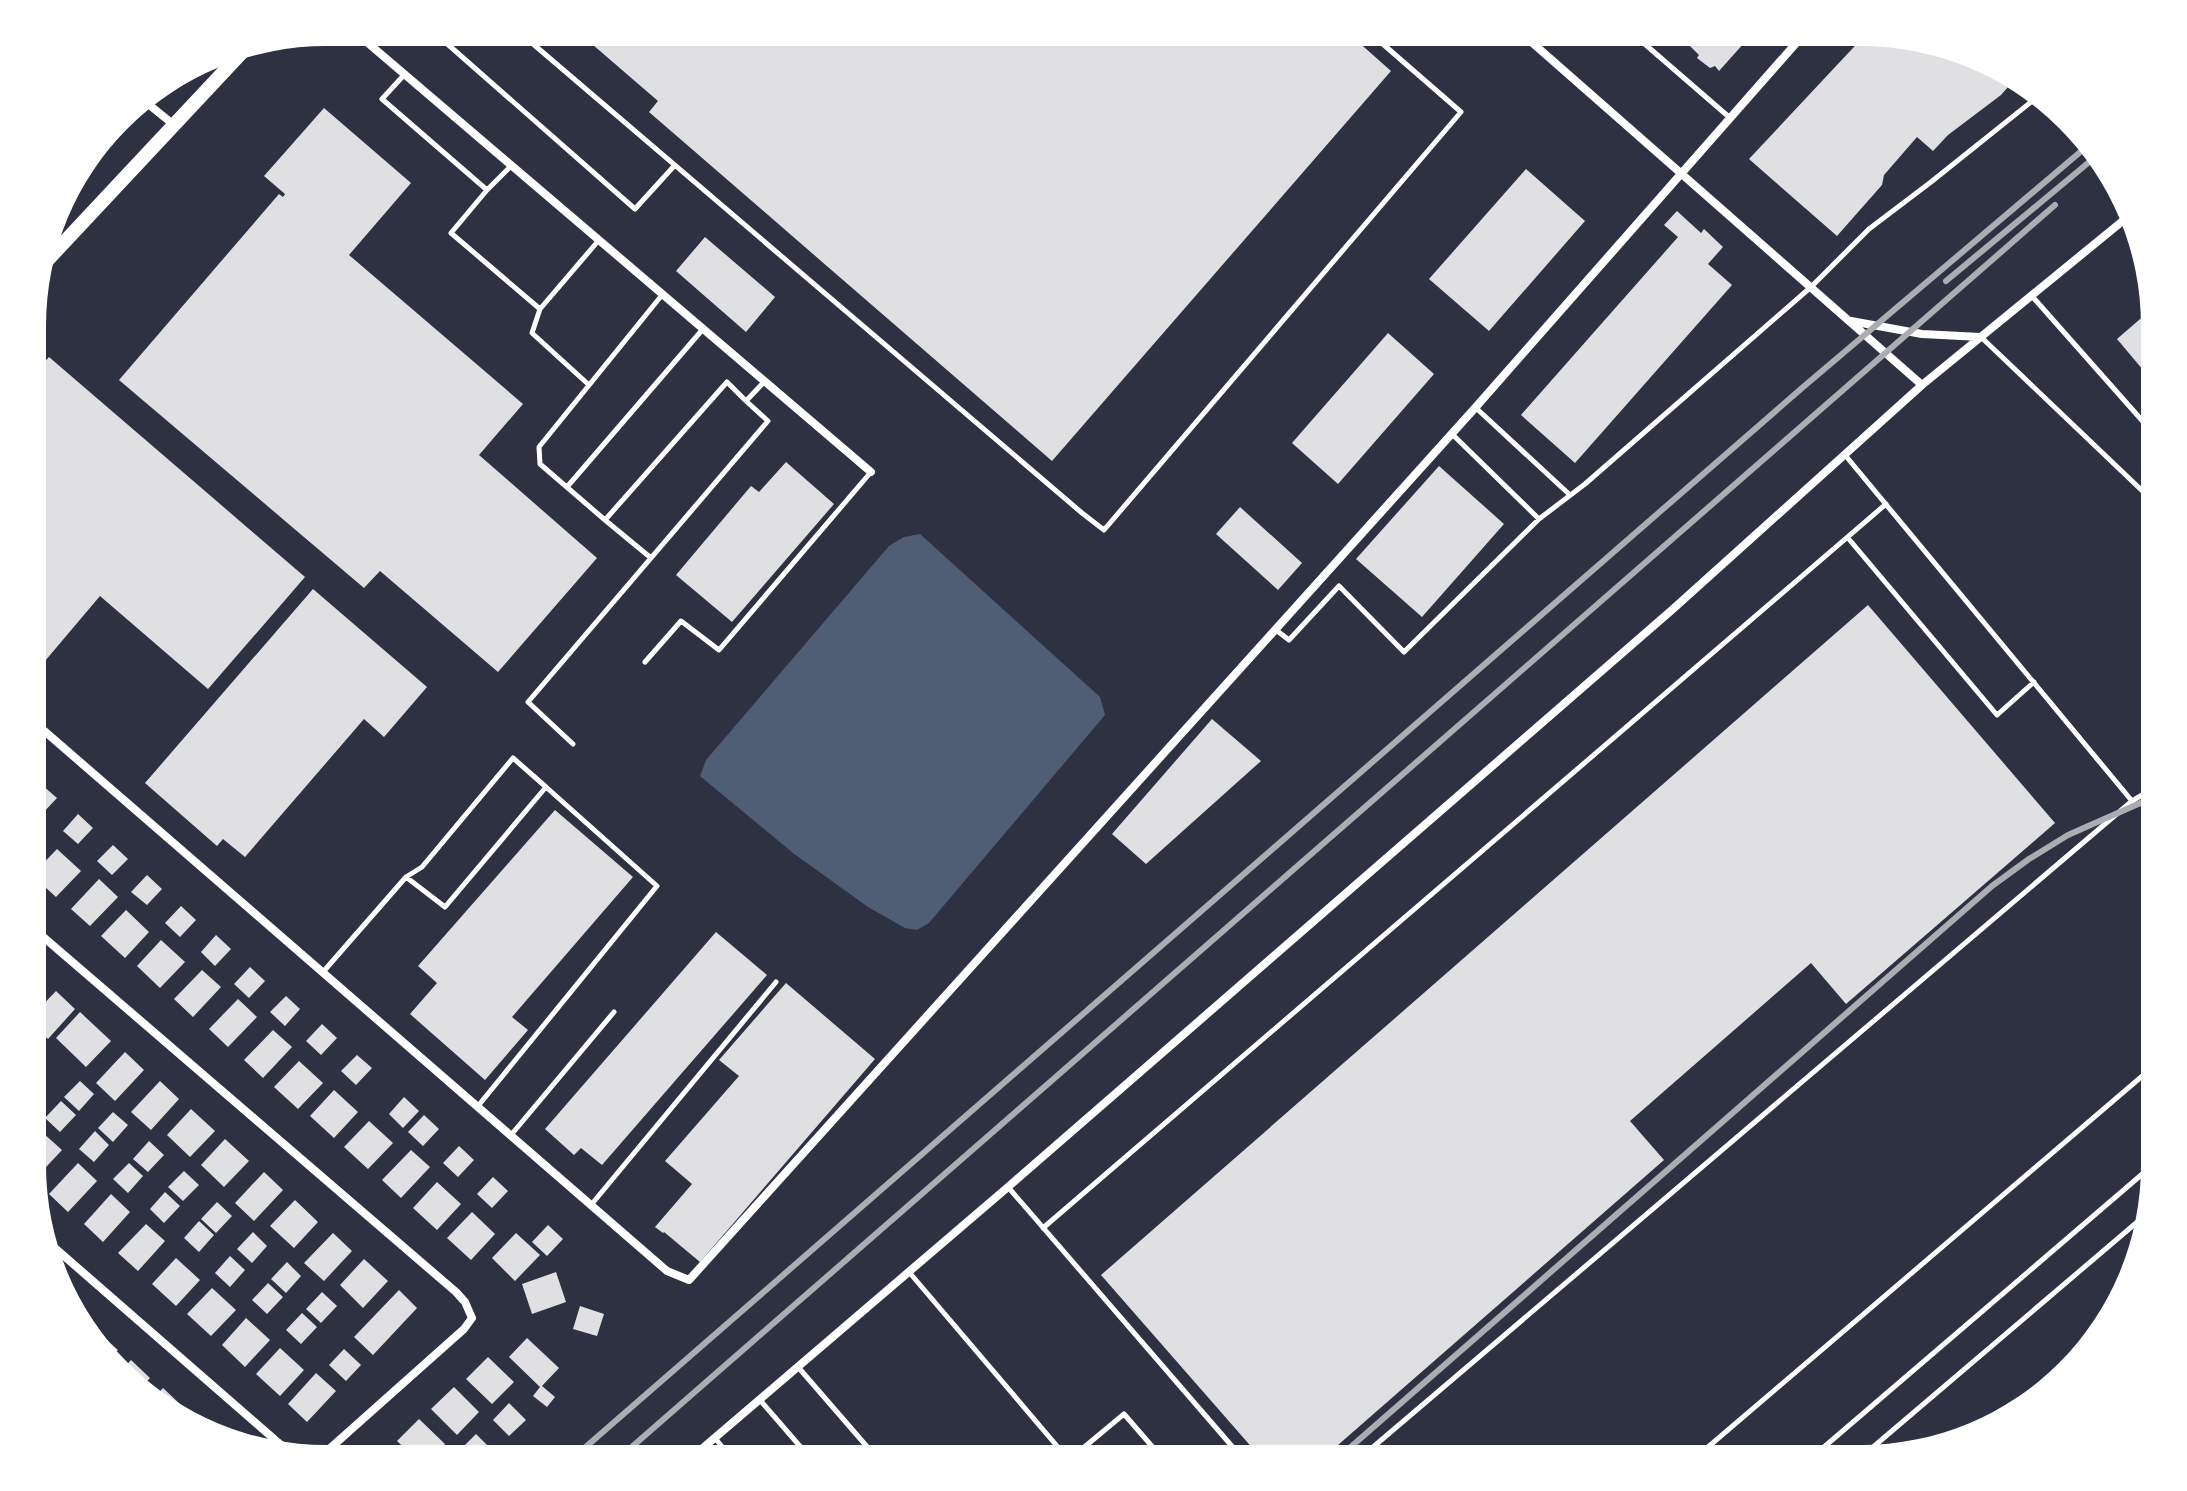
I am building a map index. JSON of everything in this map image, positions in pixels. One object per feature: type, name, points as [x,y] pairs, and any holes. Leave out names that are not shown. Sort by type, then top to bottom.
[{"type":"main road","points":[[57,250],[232,62]]},
{"type":"street","points":[[371,46],[871,472]]},
{"type":"street","points":[[1537,47],[1922,385]]},
{"type":"street","points":[[46,733],[667,1271],[689,1280],[1475,408],[1792,47]]},
{"type":"street","points":[[152,107],[174,125]]},
{"type":"street","points":[[707,1444],[1673,609],[1922,385],[2121,222]]},
{"type":"street","points":[[1849,320],[1922,334],[1981,337]]},
{"type":"street","points":[[47,940],[465,1302],[472,1318],[446,1347],[335,1444]]},
{"type":"street","points":[[60,1253],[275,1440]]},
{"type":"lane","points":[[450,46],[635,209],[675,165]]},
{"type":"lane","points":[[536,46],[1104,530],[1461,112],[1386,47]]},
{"type":"lane","points":[[1648,47],[1729,117]]},
{"type":"lane","points":[[404,75],[382,99],[487,190]]},
{"type":"lane","points":[[1274,629],[1289,640],[1339,586],[1404,652],[1539,519],[1585,484],[1811,287],[1869,229],[2030,103]]},
{"type":"lane","points":[[511,166],[451,233],[540,309]]},
{"type":"lane","points":[[589,385],[532,333],[540,309],[599,240]]},
{"type":"lane","points":[[651,558],[540,464],[539,447],[662,295]]},
{"type":"lane","points":[[2031,295],[2140,418]]},
{"type":"lane","points":[[567,487],[703,329]]},
{"type":"lane","points":[[1981,337],[2140,489]]},
{"type":"lane","points":[[573,744],[528,702],[768,421],[727,382],[605,520]]},
{"type":"lane","points":[[746,401],[764,382]]},
{"type":"lane","points":[[1475,408],[1570,495]]},
{"type":"lane","points":[[1451,433],[1539,519]]},
{"type":"lane","points":[[1845,455],[2132,801]]},
{"type":"lane","points":[[645,662],[681,621],[719,650],[871,472]]},
{"type":"lane","points":[[1043,1228],[1886,504]]},
{"type":"lane","points":[[1848,538],[1997,715],[2034,682]]},
{"type":"lane","points":[[323,973],[406,877],[422,867],[513,758],[657,886],[477,1107]]},
{"type":"lane","points":[[406,877],[445,907],[546,787]]},
{"type":"lane","points":[[1376,1445],[2140,796]]},
{"type":"lane","points":[[591,1206],[776,982]]},
{"type":"lane","points":[[511,1136],[614,1012]]},
{"type":"lane","points":[[1711,1445],[2140,1078]]},
{"type":"lane","points":[[1826,1445],[2140,1176]]},
{"type":"lane","points":[[1008,1187],[1231,1445]]},
{"type":"lane","points":[[1876,1444],[2135,1224]]},
{"type":"lane","points":[[909,1272],[1057,1444]]},
{"type":"lane","points":[[798,1367],[865,1444]]},
{"type":"lane","points":[[760,1400],[798,1444]]},
{"type":"lane","points":[[1087,1445],[1124,1414],[1150,1445]]},
{"type":"lane","points":[[715,1437],[721,1444]]},
{"type":"water","points":[[920,534],[1100,697],[1105,715],[929,923],[917,930],[905,928],[868,907],[793,853],[700,776],[706,760],[889,546],[904,537]]},
{"type":"building","points":[[594,46],[1364,47],[1391,71],[1052,461],[649,112],[658,101]]},
{"type":"building","points":[[1691,47],[1741,47],[1719,71],[1697,58],[1699,55]]},
{"type":"building","points":[[1854,47],[1916,51],[1951,61],[2007,88],[1948,135],[1933,151],[1917,137],[1884,175],[1882,185],[1837,236],[1749,159]]},
{"type":"building","points":[[324,108],[411,183],[349,255],[523,404],[479,455],[597,558],[498,672],[380,571],[364,588],[119,380],[279,194],[283,197],[285,194],[264,176]]},
{"type":"building","points":[[1526,169],[1585,221],[1489,331],[1429,279]]},
{"type":"building","points":[[1677,211],[1701,233],[1704,229],[1723,247],[1708,264],[1732,285],[1575,463],[1521,415],[1678,237],[1664,225]]},
{"type":"building","points":[[705,237],[775,297],[746,332],[676,271]]},
{"type":"building","points":[[2140,319],[2140,366],[2117,339]]},
{"type":"building","points":[[1388,333],[1434,374],[1338,484],[1292,443]]},
{"type":"building","points":[[49,357],[305,577],[208,689],[100,596],[46,659],[46,360]]},
{"type":"building","points":[[786,462],[834,504],[732,622],[676,575],[751,486],[759,492]]},
{"type":"building","points":[[1439,466],[1504,524],[1422,617],[1356,559]]},
{"type":"building","points":[[1240,507],[1302,563],[1278,590],[1216,534]]},
{"type":"building","points":[[313,589],[427,687],[384,737],[364,719],[245,857],[223,839],[217,846],[145,783]]},
{"type":"building","points":[[1868,605],[2055,823],[1846,1004],[1811,963],[1630,1121],[1664,1160],[1338,1445],[1249,1445],[1101,1275]]},
{"type":"building","points":[[1212,719],[1261,761],[1146,864],[1112,834]]},
{"type":"building","points":[[47,789],[57,798],[47,809]]},
{"type":"building","points":[[555,810],[633,877],[512,1017],[528,1030],[485,1080],[410,1014],[437,983],[418,966]]},
{"type":"building","points":[[78,814],[93,828],[78,844],[63,831]]},
{"type":"building","points":[[113,845],[128,859],[112,875],[97,861]]},
{"type":"building","points":[[57,849],[81,871],[56,897],[47,889],[47,860]]},
{"type":"building","points":[[147,875],[162,889],[147,905],[131,892]]},
{"type":"building","points":[[99,879],[118,897],[90,926],[71,909]]},
{"type":"building","points":[[181,906],[196,920],[180,937],[165,923]]},
{"type":"building","points":[[126,910],[149,932],[125,958],[101,936]]},
{"type":"building","points":[[716,932],[767,975],[602,1165],[581,1148],[574,1155],[545,1129]]},
{"type":"building","points":[[216,935],[231,949],[215,966],[201,952]]},
{"type":"building","points":[[161,940],[185,962],[160,988],[137,966]]},
{"type":"building","points":[[250,967],[265,981],[249,998],[234,984]]},
{"type":"building","points":[[202,970],[221,987],[193,1017],[174,999]]},
{"type":"building","points":[[786,983],[875,1059],[700,1262],[655,1227],[692,1184],[665,1161],[739,1076],[719,1060]]},
{"type":"building","points":[[56,991],[75,1009],[48,1039],[47,1038],[47,1001]]},
{"type":"building","points":[[286,996],[300,1009],[285,1026],[270,1012]]},
{"type":"building","points":[[238,999],[257,1017],[228,1047],[209,1029]]},
{"type":"building","points":[[80,1012],[111,1041],[86,1067],[56,1038]]},
{"type":"building","points":[[322,1024],[337,1038],[321,1055],[306,1041]]},
{"type":"building","points":[[273,1030],[292,1047],[263,1078],[244,1060]]},
{"type":"building","points":[[125,1052],[144,1070],[115,1101],[96,1083]]},
{"type":"building","points":[[357,1055],[372,1068],[356,1085],[341,1071]]},
{"type":"building","points":[[299,1061],[323,1083],[298,1109],[274,1087]]},
{"type":"building","points":[[80,1081],[94,1094],[79,1111],[64,1097]]},
{"type":"building","points":[[160,1081],[179,1099],[151,1130],[131,1112]]},
{"type":"building","points":[[334,1090],[358,1112],[334,1138],[310,1116]]},
{"type":"building","points":[[404,1097],[419,1111],[403,1128],[389,1114]]},
{"type":"building","points":[[61,1101],[76,1115],[60,1132],[47,1120]]},
{"type":"building","points":[[191,1109],[215,1131],[190,1157],[167,1135]]},
{"type":"building","points":[[113,1112],[128,1125],[113,1142],[98,1128]]},
{"type":"building","points":[[424,1115],[439,1129],[423,1146],[408,1132]]},
{"type":"building","points":[[369,1121],[393,1143],[368,1169],[344,1147]]},
{"type":"building","points":[[95,1131],[109,1145],[94,1162],[79,1149]]},
{"type":"building","points":[[47,1137],[62,1150],[47,1166]]},
{"type":"building","points":[[225,1139],[249,1161],[224,1187],[201,1165]]},
{"type":"building","points":[[149,1141],[164,1155],[148,1172],[133,1159]]},
{"type":"building","points":[[459,1146],[474,1160],[458,1177],[443,1163]]},
{"type":"building","points":[[411,1150],[430,1167],[401,1198],[382,1180]]},
{"type":"building","points":[[78,1163],[97,1181],[68,1212],[49,1194]]},
{"type":"building","points":[[129,1163],[143,1176],[128,1193],[113,1179]]},
{"type":"building","points":[[184,1171],[199,1185],[183,1201],[168,1187]]},
{"type":"building","points":[[264,1172],[283,1190],[254,1221],[235,1203]]},
{"type":"building","points":[[493,1177],[508,1191],[492,1208],[477,1194]]},
{"type":"building","points":[[437,1182],[461,1204],[437,1230],[413,1208]]},
{"type":"building","points":[[165,1192],[180,1206],[164,1223],[150,1209]]},
{"type":"building","points":[[111,1194],[130,1212],[103,1242],[84,1224]]},
{"type":"building","points":[[295,1200],[318,1222],[294,1248],[270,1226]]},
{"type":"building","points":[[217,1202],[232,1216],[216,1233],[201,1219]]},
{"type":"building","points":[[472,1212],[495,1234],[471,1260],[447,1238]]},
{"type":"building","points":[[199,1221],[214,1235],[199,1252],[184,1238]]},
{"type":"building","points":[[146,1224],[165,1241],[138,1271],[118,1253]]},
{"type":"building","points":[[548,1225],[563,1239],[547,1256],[532,1242]]},
{"type":"building","points":[[253,1232],[267,1246],[252,1263],[237,1249]]},
{"type":"building","points":[[333,1233],[352,1251],[324,1281],[304,1263]]},
{"type":"building","points":[[516,1233],[540,1255],[515,1281],[492,1258]]},
{"type":"building","points":[[230,1256],[245,1270],[230,1287],[215,1273]]},
{"type":"building","points":[[176,1258],[200,1280],[176,1306],[152,1284]]},
{"type":"building","points":[[364,1259],[388,1281],[363,1308],[340,1285]]},
{"type":"building","points":[[287,1262],[301,1276],[286,1293],[271,1279]]},
{"type":"building","points":[[556,1272],[566,1302],[532,1314],[522,1284]]},
{"type":"building","points":[[268,1283],[283,1297],[267,1314],[252,1300]]},
{"type":"building","points":[[212,1288],[236,1310],[211,1336],[187,1314]]},
{"type":"building","points":[[399,1290],[417,1308],[373,1355],[354,1337]]},
{"type":"building","points":[[322,1292],[337,1306],[321,1323],[306,1309]]},
{"type":"building","points":[[580,1306],[604,1314],[597,1336],[573,1329]]},
{"type":"building","points":[[302,1313],[317,1327],[301,1344],[286,1330]]},
{"type":"building","points":[[246,1318],[270,1340],[245,1367],[222,1345]]},
{"type":"building","points":[[527,1338],[559,1368],[542,1386],[555,1397],[547,1407],[533,1396],[540,1387],[509,1357]]},
{"type":"building","points":[[280,1348],[304,1370],[280,1396],[256,1374]]},
{"type":"building","points":[[344,1349],[361,1365],[346,1381],[329,1365]]},
{"type":"building","points":[[488,1357],[514,1382],[492,1404],[466,1379]]},
{"type":"building","points":[[131,1360],[150,1378],[148,1381],[128,1363]]},
{"type":"building","points":[[316,1373],[336,1391],[307,1422],[288,1404]]},
{"type":"building","points":[[454,1387],[479,1412],[457,1435],[431,1409]]},
{"type":"building","points":[[163,1388],[179,1404],[160,1391]]},
{"type":"building","points":[[509,1403],[526,1420],[509,1436],[493,1420]]},
{"type":"building","points":[[419,1419],[445,1444],[400,1444],[397,1441]]},
{"type":"building","points":[[476,1434],[486,1444],[466,1444]]},
{"type":"railway","points":[[589,1444],[1802,388],[2080,152]]},
{"type":"railway","points":[[1946,281],[2088,163]]},
{"type":"railway","points":[[635,1444],[2055,205]]},
{"type":"railway","points":[[1353,1445],[1992,886],[2068,835],[2140,803]]}]
